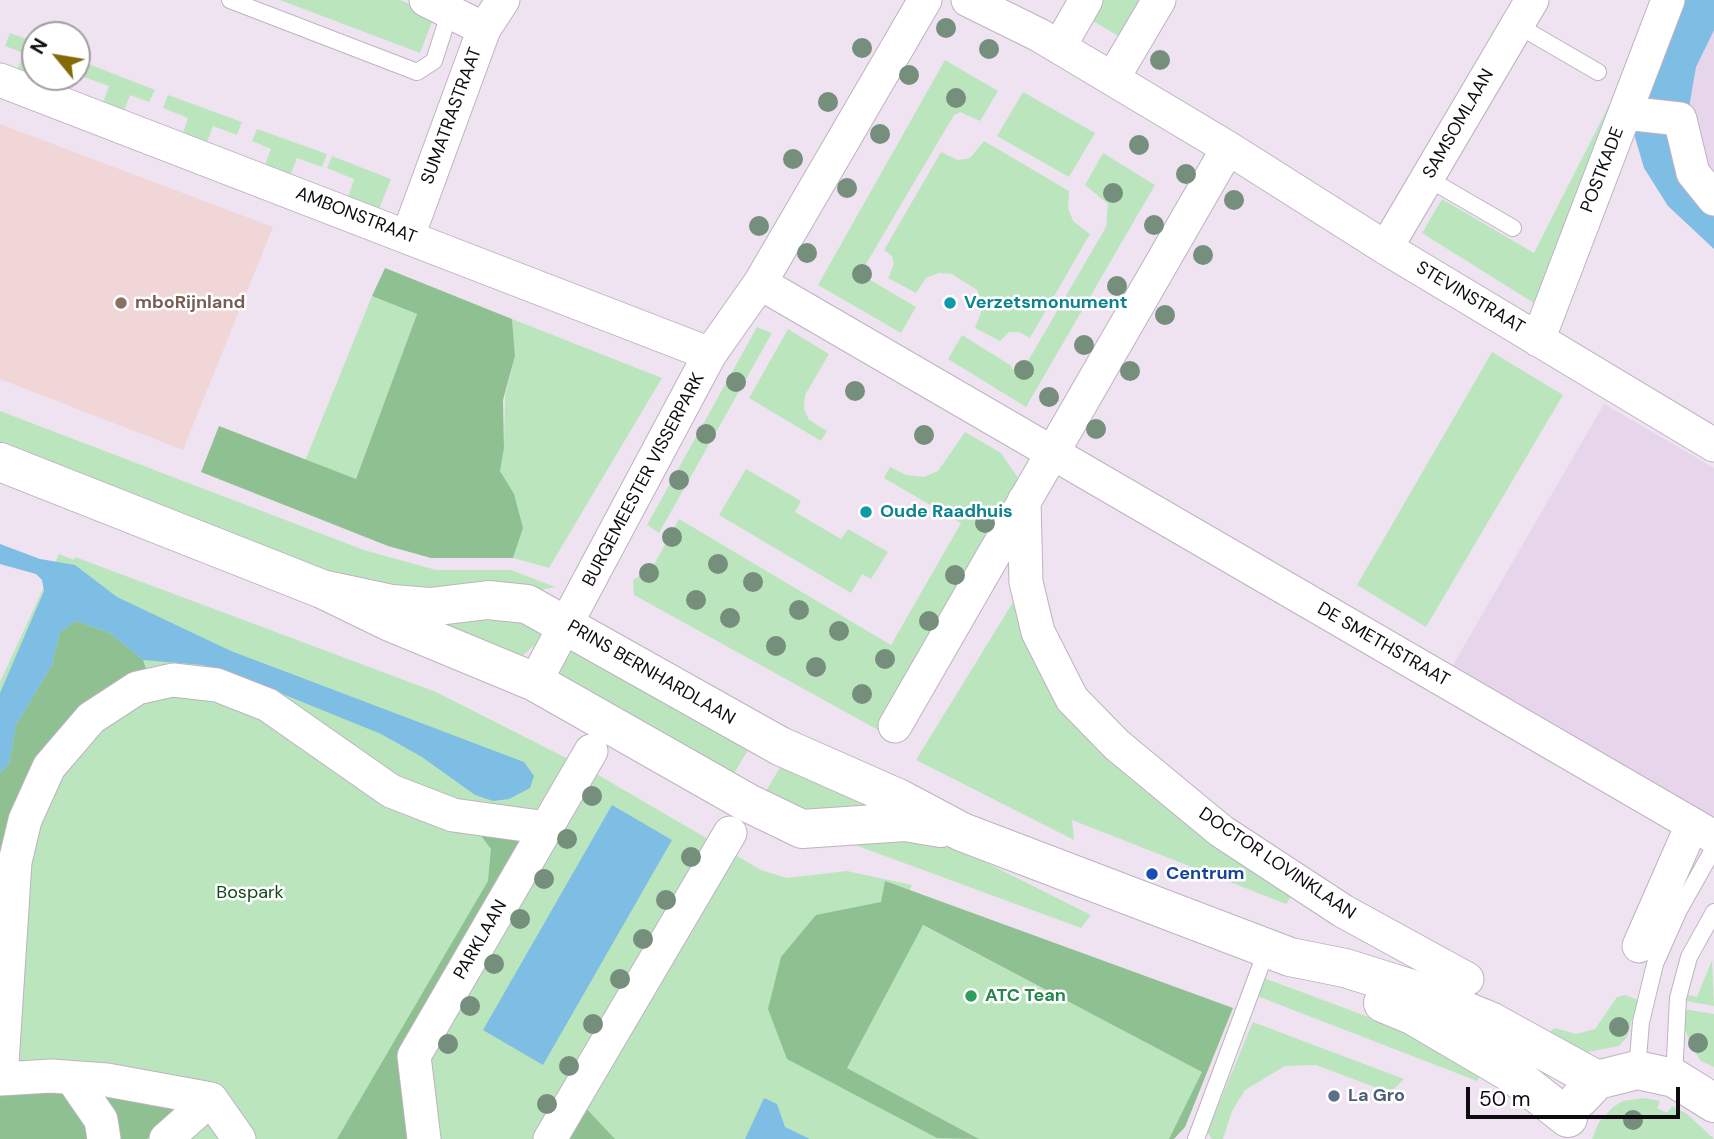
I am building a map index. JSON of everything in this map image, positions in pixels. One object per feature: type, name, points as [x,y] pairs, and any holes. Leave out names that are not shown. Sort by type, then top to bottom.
[{"type":"main road","name":"PRINS BERNHARDLAAN","points":[[0,462],[322,589],[390,622],[534,681],[748,803],[802,829],[905,822],[962,832]]},
{"type":"main road","name":"PRINS BERNHARDLAAN","points":[[322,589],[392,604],[430,607],[488,600],[527,604],[780,747],[900,799],[962,832],[1278,953],[1338,984],[1414,1016],[1511,1073],[1565,1128]]},
{"type":"main road","name":"PRINS BERNHARDLAAN","points":[[1278,953],[1345,968],[1423,993],[1490,1021],[1597,1080]]},
{"type":"main road","points":[[1565,1128],[1580,1097],[1597,1080],[1637,1070],[1674,1078],[1714,1103]]},
{"type":"street","name":"SUMATRASTRAAT","points":[[408,236],[484,29],[503,0]]},
{"type":"street","name":"BURGEMEESTER VISSERPARK","points":[[534,681],[710,354],[760,283],[925,0]]},
{"type":"street","points":[[895,726],[1228,148],[1059,47],[968,0]]},
{"type":"street","points":[[1059,47],[1086,0]]},
{"type":"street","points":[[1113,78],[1159,0]]},
{"type":"street","name":"POSTKADE","points":[[1538,340],[1668,0]]},
{"type":"street","points":[[438,5],[484,29]]},
{"type":"street","name":"SAMSOMLAAN","points":[[1386,248],[1524,13]]},
{"type":"street","name":"AMBONSTRAAT","points":[[0,80],[710,354]]},
{"type":"street","points":[[1625,113],[1680,118],[1693,173],[1714,199]]},
{"type":"street","name":"STEVINSTRAAT","points":[[1228,148],[1386,248],[1714,445]]},
{"type":"street","points":[[760,283],[1052,452]]},
{"type":"street","name":"DE SMETHSTRAAT","points":[[1052,452],[1707,837]]},
{"type":"street","name":"DOCTOR LOVINKLAAN","points":[[1024,499],[1026,582],[1038,632],[1072,699],[1117,746],[1221,831],[1343,911],[1467,979]]},
{"type":"street","points":[[239,1139],[211,1099],[107,1080],[0,1079],[15,862],[24,820],[49,767],[91,718],[137,688],[173,680],[217,685],[268,705],[391,791],[453,815],[547,828]]},
{"type":"street","name":"PARKLAAN","points":[[424,1139],[414,1056],[591,751]]},
{"type":"street","points":[[550,1139],[730,833]]},
{"type":"street","points":[[1639,946],[1707,837]]},
{"type":"street","points":[[72,1078],[101,1120],[104,1139]]},
{"type":"street","points":[[166,1139],[211,1099]]},
{"type":"lane","points":[[230,0],[417,72],[434,61],[438,5]]},
{"type":"lane","points":[[1524,13],[1598,72]]},
{"type":"lane","points":[[1427,178],[1513,228]]},
{"type":"lane","points":[[1637,1070],[1641,1022],[1655,964],[1707,837]]},
{"type":"lane","points":[[1674,1078],[1678,998],[1689,957],[1714,912]]},
{"type":"lane","points":[[1196,1139],[1278,953]]},
{"type":"shaded area","points":[[1714,0],[1714,218],[1666,110]]},
{"type":"shaded area","name":"mboRijnland","points":[[0,124],[273,227],[183,450],[0,379]]},
{"type":"shaded area","points":[[1604,404],[1714,468],[1714,820],[1453,665]]},
{"type":"green space","points":[[280,0],[400,0],[424,10],[432,22],[420,53]]},
{"type":"green space","points":[[1095,0],[1152,0],[1128,42],[1085,16]]},
{"type":"green space","points":[[10,33],[21,37],[21,52],[5,46]]},
{"type":"green space","points":[[1637,50],[1537,305],[1422,233],[1442,199],[1534,253]]},
{"type":"green space","points":[[21,60],[21,75],[16,73]]},
{"type":"green space","points":[[945,60],[998,91],[980,121],[960,112],[954,115],[866,264],[853,272],[860,281],[867,278],[916,307],[901,333],[818,285]]},
{"type":"green space","points":[[91,65],[155,90],[149,102],[130,95],[123,113],[102,105],[109,86],[91,80]]},
{"type":"green space","points":[[1023,92],[1095,133],[1069,177],[997,136]]},
{"type":"green space","points":[[168,95],[242,122],[237,135],[213,126],[206,145],[182,136],[188,118],[163,108]]},
{"type":"green space","points":[[257,129],[327,154],[322,167],[297,158],[290,176],[264,167],[271,149],[252,141]]},
{"type":"green space","points":[[984,141],[1069,191],[1068,208],[1073,221],[1090,234],[1030,338],[1019,332],[1009,332],[1000,341],[975,328],[983,307],[977,290],[952,274],[939,273],[926,278],[916,293],[888,278],[894,264],[892,256],[884,250],[941,152],[958,160],[970,158]]},
{"type":"green space","points":[[1103,153],[1155,185],[1026,407],[948,359],[962,335],[1010,365],[1015,372],[1024,376],[1030,370],[1028,361],[1106,227],[1108,204],[1085,185]]},
{"type":"green space","points":[[332,156],[391,179],[379,209],[348,197],[354,179],[327,168]]},
{"type":"green space","points":[[385,268],[512,319],[515,356],[503,400],[504,448],[500,471],[514,494],[523,528],[513,558],[431,558],[388,546],[201,472],[219,426],[356,479],[417,314],[372,296]]},
{"type":"green space","points":[[372,296],[417,314],[356,479],[305,461]]},
{"type":"green space","points":[[512,319],[662,378],[549,568],[513,558],[523,528],[500,471],[504,448],[505,396],[515,356]]},
{"type":"green space","points":[[757,327],[772,333],[659,533],[647,525]]},
{"type":"green space","points":[[788,329],[829,354],[805,395],[804,409],[809,420],[827,431],[821,441],[749,398]]},
{"type":"green space","points":[[1492,352],[1563,395],[1426,627],[1357,585]]},
{"type":"green space","points":[[0,411],[364,550],[436,570],[511,570],[555,587],[530,592],[434,595],[342,578],[0,443]]},
{"type":"green space","points":[[965,432],[1001,453],[1021,482],[878,730],[634,595],[633,580],[652,568],[679,519],[891,645],[961,523],[884,478],[890,467],[906,475],[924,477],[938,471]]},
{"type":"green space","points":[[746,469],[801,501],[795,512],[841,539],[848,529],[888,552],[871,579],[862,574],[851,593],[719,515]]},
{"type":"green space","name":"Bospark","points":[[59,554],[74,560],[75,557],[436,692],[588,769],[761,870],[787,878],[847,871],[912,885],[820,1055],[967,1139],[0,1139],[0,682]]},
{"type":"green space","points":[[1015,599],[1033,659],[1293,894],[1286,904],[1072,820],[1074,840],[916,760]]},
{"type":"green space","points":[[492,610],[545,627],[535,645],[516,661],[417,621]]},
{"type":"green space","points":[[76,621],[110,633],[143,660],[148,675],[48,762],[0,988],[0,773],[9,764],[16,725],[52,665],[60,632]]},
{"type":"green space","points":[[573,644],[751,745],[730,780],[553,677]]},
{"type":"green space","points":[[782,764],[903,810],[806,816],[763,796]]},
{"type":"green space","points":[[473,825],[537,831],[406,1052],[417,1139],[337,1139],[488,881],[491,849]]},
{"type":"green space","points":[[890,835],[935,842],[987,863],[1091,915],[1081,928],[855,845]]},
{"type":"green space","points":[[885,881],[1233,1008],[1185,1127],[1174,1139],[1169,1139],[1202,1072],[923,925],[847,1068],[979,1139],[937,1138],[787,1059],[768,1009],[781,957],[816,915],[881,902]]},
{"type":"green space","name":"ATC Tean","points":[[922,925],[1203,1072],[1169,1139],[979,1139],[847,1068]]},
{"type":"green space","points":[[1712,960],[1714,1006],[1686,1001],[1688,995],[1697,997]]},
{"type":"green space","points":[[1264,978],[1457,1050],[1487,1064],[1477,1081],[1257,996]]},
{"type":"green space","points":[[1625,995],[1638,1000],[1627,1037],[1619,1046],[1588,1052],[1571,1049],[1543,1036],[1555,1028],[1576,1034],[1595,1029],[1617,997]]},
{"type":"green space","points":[[1684,1009],[1714,1014],[1714,1067],[1701,1061],[1694,1051],[1685,1030]]},
{"type":"green space","points":[[1253,1022],[1404,1079],[1390,1093],[1316,1065],[1285,1066],[1245,1090],[1232,1111],[1223,1139],[1212,1139],[1207,1132]]},
{"type":"green space","points":[[89,1085],[181,1111],[147,1139],[111,1139]]},
{"type":"green space","points":[[0,1089],[70,1090],[98,1139],[0,1139]]},
{"type":"green space","points":[[1645,1098],[1660,1101],[1657,1108],[1667,1113],[1672,1106],[1687,1114],[1714,1139],[1592,1139],[1599,1122],[1613,1107],[1623,1101]]},
{"type":"green space","points":[[582,1104],[613,1137],[615,1139],[561,1139]]},
{"type":"water","points":[[1685,0],[1714,0],[1714,30],[1696,67],[1689,107],[1714,190],[1714,249],[1668,206],[1644,168],[1634,134]]},
{"type":"water","points":[[0,544],[40,559],[75,565],[117,597],[231,651],[524,762],[534,776],[530,788],[509,799],[493,801],[475,795],[422,757],[381,734],[231,673],[203,665],[143,660],[110,633],[76,621],[60,632],[52,665],[16,725],[9,764],[0,773],[0,693],[44,591],[42,580],[36,574],[0,564]]},
{"type":"water","points":[[612,805],[672,840],[543,1065],[483,1030]]},
{"type":"water","points":[[764,1098],[777,1104],[785,1127],[810,1139],[745,1139]]},
{"type":"place","name":"mboRijnland","points":[[121,303]]},
{"type":"place","name":"Verzetsmonument","points":[[950,303]]},
{"type":"place","name":"Oude Raadhuis","points":[[866,512]]},
{"type":"place","name":"Centrum","points":[[1152,874]]},
{"type":"place","name":"ATC Tean","points":[[971,996]]},
{"type":"place","name":"La Gro","points":[[1334,1096]]}]
